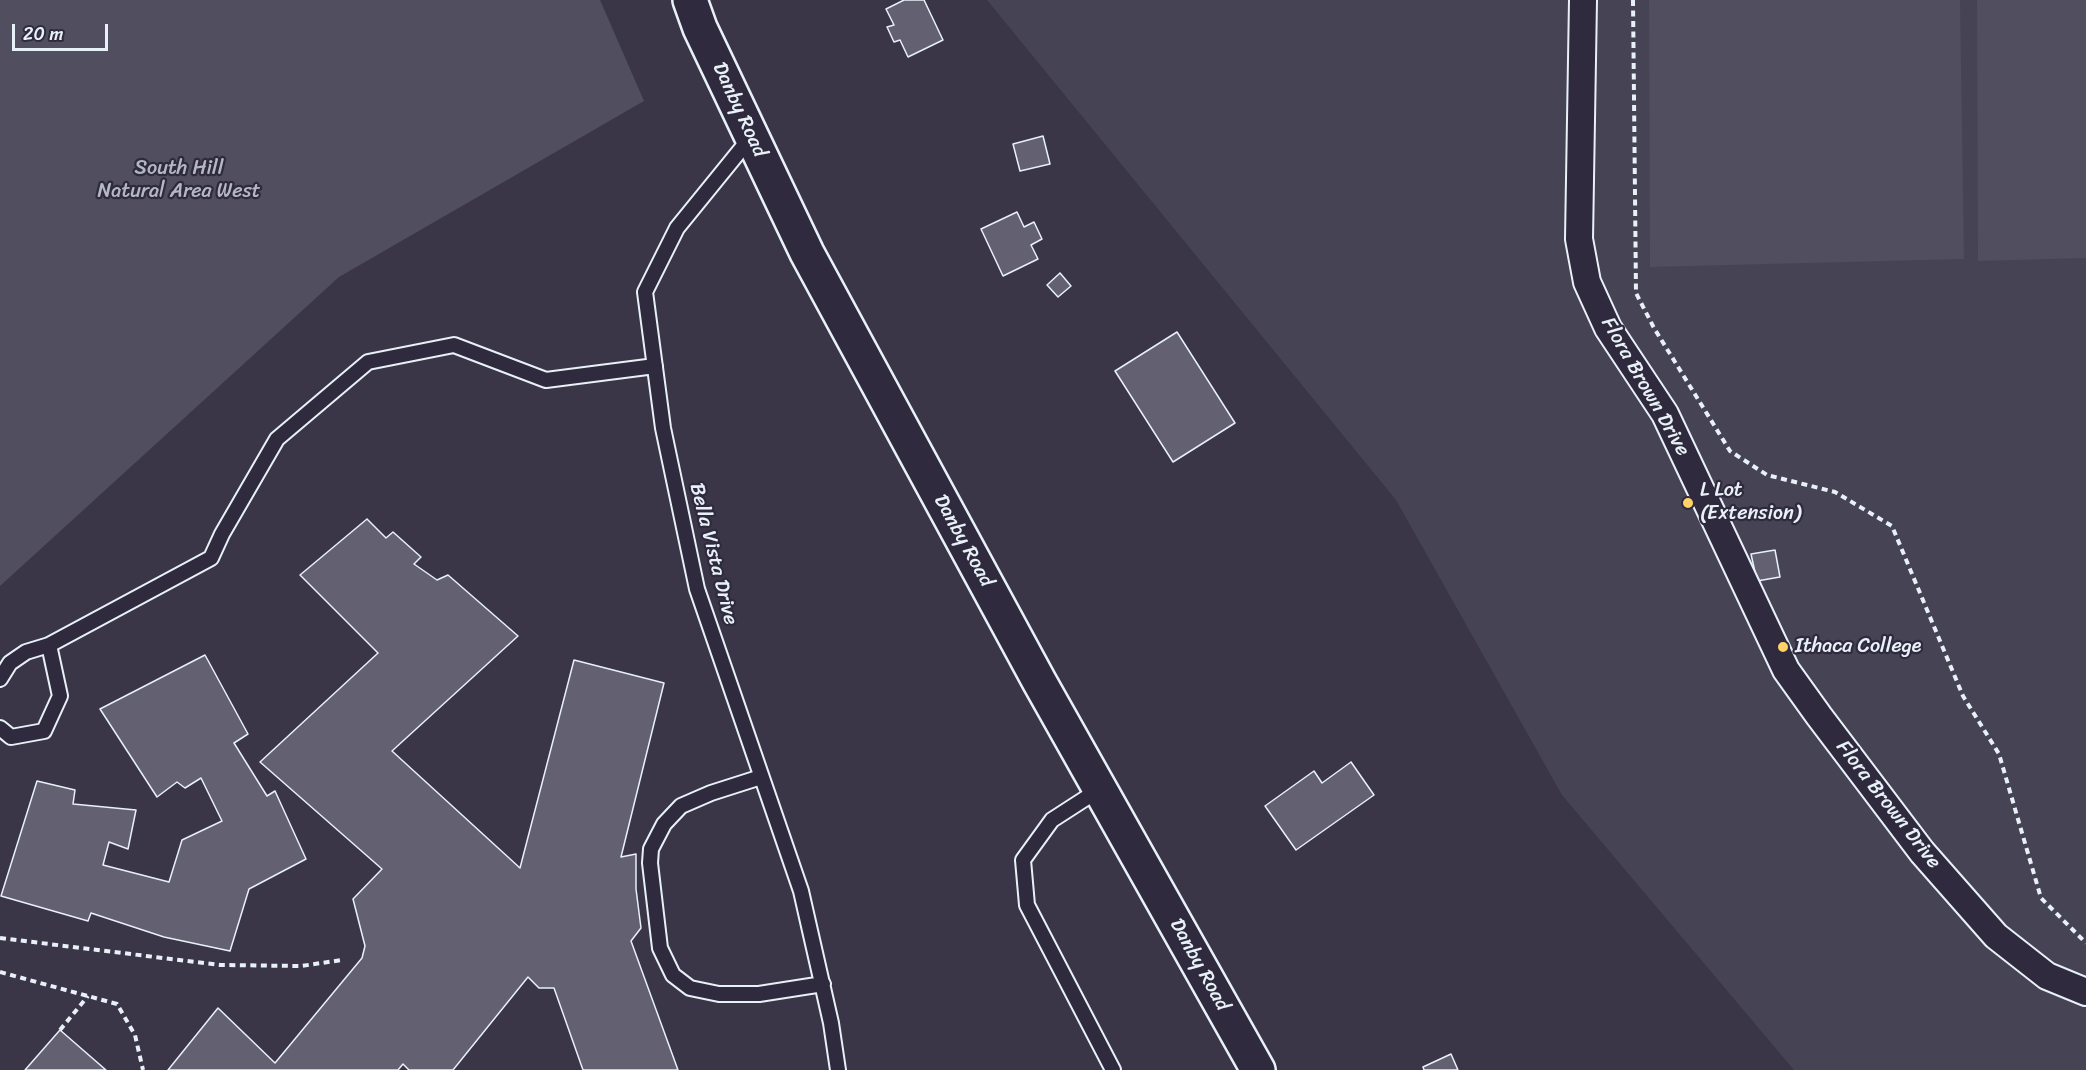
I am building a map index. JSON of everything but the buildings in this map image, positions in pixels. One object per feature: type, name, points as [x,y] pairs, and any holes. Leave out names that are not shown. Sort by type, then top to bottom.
[{"type":"main road","name":"Danby Road","points":[[690,0],[700,28],[812,264],[1100,789],[1258,1070]]},
{"type":"street","name":"Flora Brown Drive","points":[[1583,0],[1579,239],[1587,282],[1608,328],[1665,414],[1786,670],[1819,716],[1922,852],[1996,936],[2047,976],[2086,992]]},
{"type":"lane","name":"Bella Vista Drive","points":[[752,137],[677,228],[645,292],[663,428],[697,589],[801,891],[823,984],[838,1070]]},
{"type":"lane","points":[[0,679],[10,663],[26,652],[49,645],[211,558],[222,534],[277,439],[368,362],[454,345],[546,380],[655,366]]},
{"type":"lane","points":[[0,728],[11,737],[44,731],[60,696],[49,645]]},
{"type":"lane","points":[[761,777],[711,793],[681,806],[664,825],[651,849],[650,863],[660,948],[673,975],[690,988],[709,992],[759,994],[823,984]]},
{"type":"lane","points":[[1100,789],[1052,820],[1023,860],[1027,905],[1113,1070]]},
{"type":"path","points":[[1633,0],[1636,293],[1654,328],[1730,451],[1767,475],[1836,492],[1892,526],[1963,696],[1999,754],[2041,898],[2086,943]]},
{"type":"path","points":[[0,938],[220,965],[301,966],[342,960]]},
{"type":"path","points":[[0,972],[117,1004],[135,1035],[143,1070]]},
{"type":"path","points":[[60,1030],[88,996]]},
{"type":"shaded area","name":"Ithaca College","points":[[987,0],[2086,0],[2086,1070],[1794,1070],[1562,795],[1396,500]]},
{"type":"green space","name":"South Hill Natural Area West","points":[[0,0],[600,0],[644,101],[339,277],[0,586]]},
{"type":"green space","points":[[1649,0],[1960,0],[1964,259],[1650,267]]},
{"type":"green space","points":[[1977,0],[2086,0],[2086,258],[1978,261]]},
{"type":"place","name":"L Lot (Extension)","points":[[1688,503]]},
{"type":"place","name":"Ithaca College","points":[[1783,647]]}]
